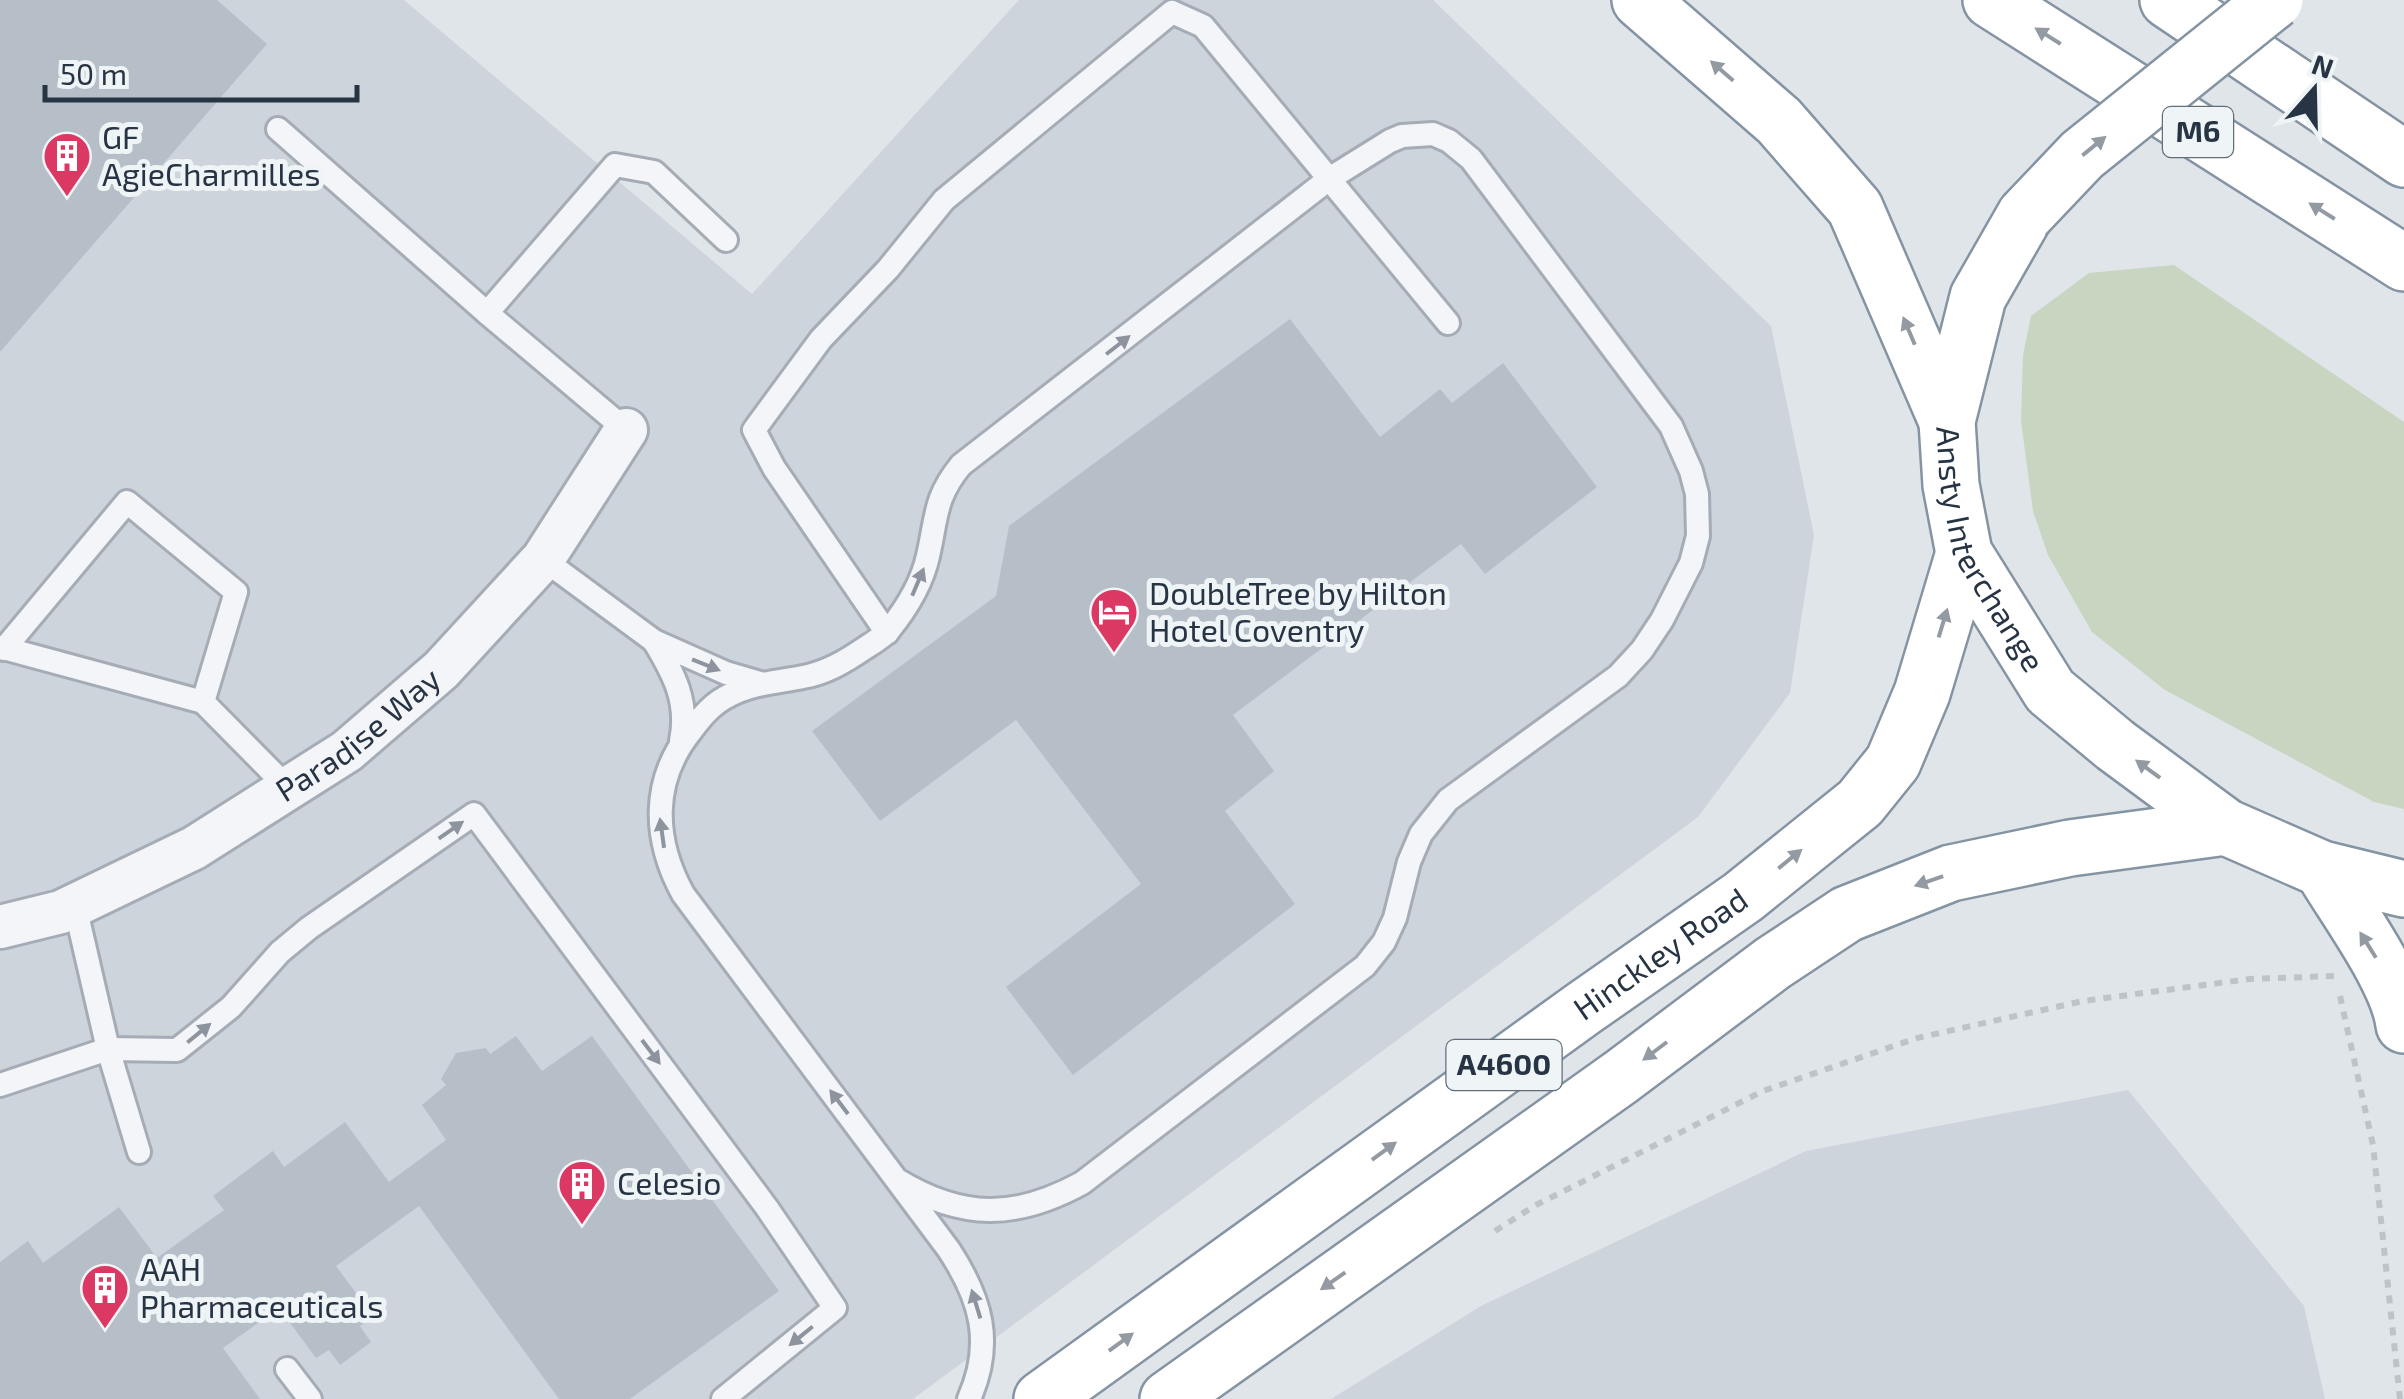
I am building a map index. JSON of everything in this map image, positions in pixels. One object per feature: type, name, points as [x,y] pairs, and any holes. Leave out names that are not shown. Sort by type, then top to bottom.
[{"type":"highway","points":[[1640,0],[1779,121],[1855,208],[1947,421]]},
{"type":"highway","name":"M6","points":[[1991,0],[2404,264]]},
{"type":"highway","points":[[2168,0],[2404,159]]},
{"type":"highway","name":"Ansty Interchange","points":[[2276,0],[2082,156],[2025,216],[1978,297],[1947,421],[1951,485],[1964,553],[2050,691],[2226,827],[2322,869],[2404,889]]},
{"type":"highway","name":"Hinckley Road","points":[[1042,1399],[1743,897],[1860,803],[1892,762],[1922,694],[1964,553]]},
{"type":"highway","name":"A4600","points":[[1168,1399],[1621,1077],[1773,963],[1847,914],[1951,873],[2070,848],[2226,827]]},
{"type":"highway","points":[[2322,869],[2375,956],[2404,1025]]},
{"type":"street","name":"Paradise Way","points":[[0,928],[61,912],[194,848],[347,751],[441,670],[543,559],[626,430]]},
{"type":"lane","points":[[886,633],[774,468],[754,430],[821,338],[888,269],[944,200],[1172,12],[1203,26],[1448,323]]},
{"type":"lane","points":[[278,129],[487,314],[626,430]]},
{"type":"lane","points":[[680,744],[705,712],[727,696],[760,683],[806,677],[844,664],[886,633],[913,595],[928,557],[937,503],[961,465],[1328,178],[1390,142],[1415,134],[1432,134],[1449,141],[1471,159],[1672,426],[1697,494],[1698,536],[1691,563],[1662,620],[1618,676],[1448,800],[1433,816],[1408,862],[1395,918],[1384,942],[1365,966],[1082,1182],[1058,1196],[1007,1211],[981,1210],[922,1195],[898,1180]]},
{"type":"lane","points":[[487,314],[615,165],[654,172],[726,240]]},
{"type":"lane","points":[[203,702],[236,592],[127,502],[2,648],[203,702],[288,788]]},
{"type":"lane","points":[[543,559],[654,641],[726,673],[760,683]]},
{"type":"lane","points":[[654,641],[672,671],[685,720],[680,744],[665,778],[659,810],[670,870],[950,1250],[976,1296],[982,1324],[981,1354],[969,1399]]},
{"type":"lane","points":[[0,1086],[108,1049],[177,1050],[231,1007],[280,952],[309,928],[474,814],[767,1208],[836,1308],[723,1399]]},
{"type":"lane","points":[[75,906],[108,1049],[139,1152]]},
{"type":"lane","points":[[287,1369],[310,1399]]},
{"type":"path","points":[[1489,1234],[1536,1206],[1763,1092],[1917,1038],[2083,1001],[2250,979],[2336,976],[2374,1146],[2400,1399]]},
{"type":"shaded area","points":[[0,0],[404,0],[752,294],[1019,0],[1433,0],[1771,326],[1814,535],[1790,693],[1698,817],[913,1399],[0,1399]]},
{"type":"shaded area","points":[[2128,1090],[2304,1306],[2325,1399],[1331,1399],[1481,1306],[1806,1151]]},
{"type":"green space","points":[[2174,265],[2404,422],[2404,809],[2374,802],[2165,690],[2092,632],[2048,555],[2033,511],[2021,421],[2023,355],[2031,316],[2089,273]]},
{"type":"building","name":"GF AgieCharmilles","points":[[0,0],[217,0],[267,44],[0,352]]},
{"type":"building","name":"DoubleTree by Hilton Hotel Coventry","points":[[1290,319],[1380,437],[1440,389],[1452,403],[1503,363],[1597,487],[1485,574],[1461,544],[1233,715],[1274,771],[1225,811],[1295,904],[1073,1075],[1006,987],[1141,884],[1016,720],[880,821],[812,731],[996,596],[1009,526]]},
{"type":"building","name":"Celesio","points":[[516,1036],[542,1071],[592,1036],[779,1291],[630,1399],[559,1399],[419,1206],[336,1266],[373,1316],[360,1326],[371,1342],[340,1365],[329,1350],[316,1358],[279,1308],[223,1348],[260,1399],[0,1399],[0,1262],[28,1241],[43,1263],[119,1207],[157,1258],[224,1210],[213,1196],[273,1151],[284,1167],[345,1122],[389,1182],[446,1140],[422,1105],[446,1085],[441,1079],[456,1053],[486,1048],[490,1054]]},
{"type":"place","name":"GF AgieCharmilles","points":[[67,198]]},
{"type":"place","name":"DoubleTree by Hilton Hotel Coventry","points":[[1114,654]]},
{"type":"place","name":"Celesio","points":[[582,1226]]},
{"type":"place","name":"AAH Pharmaceuticals","points":[[105,1330]]}]
